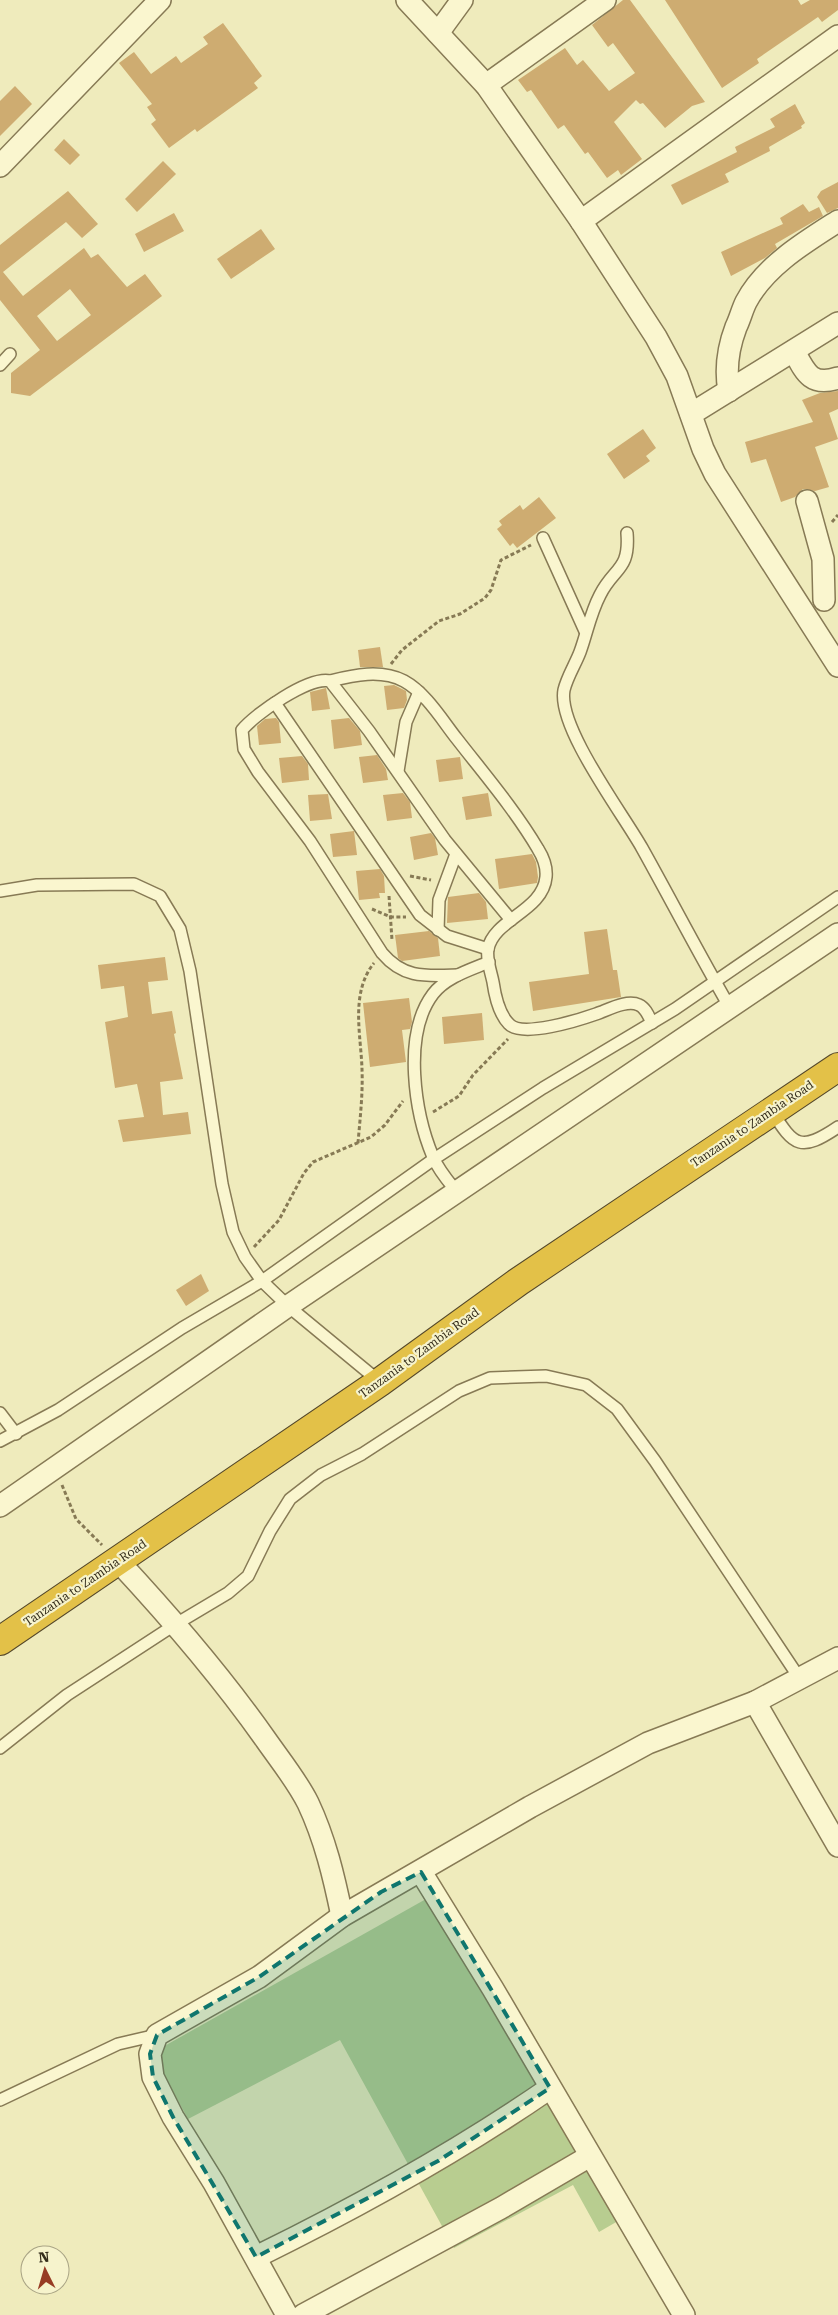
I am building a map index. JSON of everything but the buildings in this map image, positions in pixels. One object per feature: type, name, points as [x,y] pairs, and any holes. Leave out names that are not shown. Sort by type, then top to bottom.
[{"type":"highway","name":"Tanzania to Zambia Road","points":[[0,1641],[380,1382],[518,1282],[838,1067]]},
{"type":"street","points":[[0,166],[160,0]]},
{"type":"street","points":[[407,0],[486,85],[581,221],[656,337],[677,376],[703,449],[715,474],[838,666]]},
{"type":"street","points":[[438,33],[462,0]]},
{"type":"street","points":[[486,85],[605,0]]},
{"type":"street","points":[[581,221],[838,36]]},
{"type":"street","points":[[729,391],[726,374],[728,356],[733,336],[747,301],[768,273],[797,248],[838,221]]},
{"type":"street","points":[[691,414],[838,323]]},
{"type":"street","points":[[794,351],[810,378],[821,382],[838,378]]},
{"type":"street","points":[[802,612],[831,596],[807,501]]},
{"type":"street","points":[[0,1506],[288,1306],[838,934]]},
{"type":"street","points":[[118,1561],[176,1624],[248,1714],[307,1802],[319,1829],[333,1872],[342,1916]]},
{"type":"street","points":[[287,2315],[256,2257],[173,2117],[153,2077],[150,2054],[157,2035],[259,1977],[342,1916],[530,1806],[648,1743],[755,1702],[838,1658]]},
{"type":"street","points":[[755,1702],[838,1846]]},
{"type":"street","points":[[420,1872],[465,1941],[684,2315]]},
{"type":"street","points":[[256,2257],[376,2196],[438,2161],[550,2088]]},
{"type":"street","points":[[303,2315],[501,2208],[590,2156]]},
{"type":"lane","points":[[0,365],[10,354]]},
{"type":"lane","points":[[628,533],[627,555],[624,564],[601,592],[585,631],[580,652],[563,692],[564,708],[597,776],[641,846],[729,1006]]},
{"type":"lane","points":[[543,538],[585,631]]},
{"type":"lane","points":[[458,975],[415,975],[393,966],[382,953],[310,841],[258,772],[244,749],[242,730],[251,718],[308,684],[319,680],[330,681],[353,676],[384,675],[403,681],[419,692],[513,812],[545,865],[546,878],[542,892],[494,937],[488,949],[499,1008],[508,1024],[515,1028],[539,1028],[595,1015],[626,1004],[638,1004],[645,1009],[652,1023]]},
{"type":"lane","points":[[330,681],[398,771],[456,854],[512,920]]},
{"type":"lane","points":[[398,771],[406,722],[419,692]]},
{"type":"lane","points":[[275,703],[420,915],[447,936],[488,949]]},
{"type":"lane","points":[[438,930],[440,900],[444,883],[456,854]]},
{"type":"lane","points":[[0,890],[37,885],[134,884],[160,896],[180,929],[188,962],[222,1184],[234,1232],[245,1257],[262,1282],[380,1382]]},
{"type":"lane","points":[[0,1441],[16,1434],[97,1386],[182,1328],[262,1282],[434,1159],[543,1088],[652,1023],[838,897]]},
{"type":"lane","points":[[457,1192],[443,1175],[434,1159],[421,1116],[414,1081],[415,1047],[423,1012],[434,993],[458,975],[489,962]]},
{"type":"lane","points":[[772,1111],[793,1140],[806,1144],[824,1137],[838,1127]]},
{"type":"lane","points":[[0,1748],[67,1695],[176,1624],[228,1593],[248,1576],[270,1531],[290,1499],[322,1475],[362,1454],[459,1391],[490,1378],[546,1376],[586,1385],[617,1409],[655,1461],[800,1679]]},
{"type":"lane","points":[[0,1413],[16,1434]]},
{"type":"lane","points":[[0,2100],[118,2044],[157,2035]]},
{"type":"path","points":[[384,675],[402,650],[439,620],[460,614],[485,598],[491,590],[501,560],[543,538]]},
{"type":"path","points":[[393,966],[388,868],[407,875],[444,883]]},
{"type":"path","points":[[358,1144],[362,1069],[359,1039],[360,995],[364,979],[382,953]]},
{"type":"path","points":[[421,1116],[459,1096],[473,1075],[501,1048],[515,1028]]},
{"type":"path","points":[[245,1257],[280,1220],[304,1172],[313,1162],[371,1137],[385,1125],[402,1104],[414,1081]]},
{"type":"path","points":[[53,1470],[64,1489],[70,1509],[76,1519],[118,1561]]},
{"type":"highlighted area","points":[[421,1872],[550,2088],[438,2161],[256,2257],[173,2117],[153,2077],[150,2054],[157,2035],[259,1977],[381,1892]]},
{"type":"green space","points":[[426,1899],[618,2221],[599,2232],[573,2185],[454,2248],[340,2040],[188,2119],[152,2053]]}]
